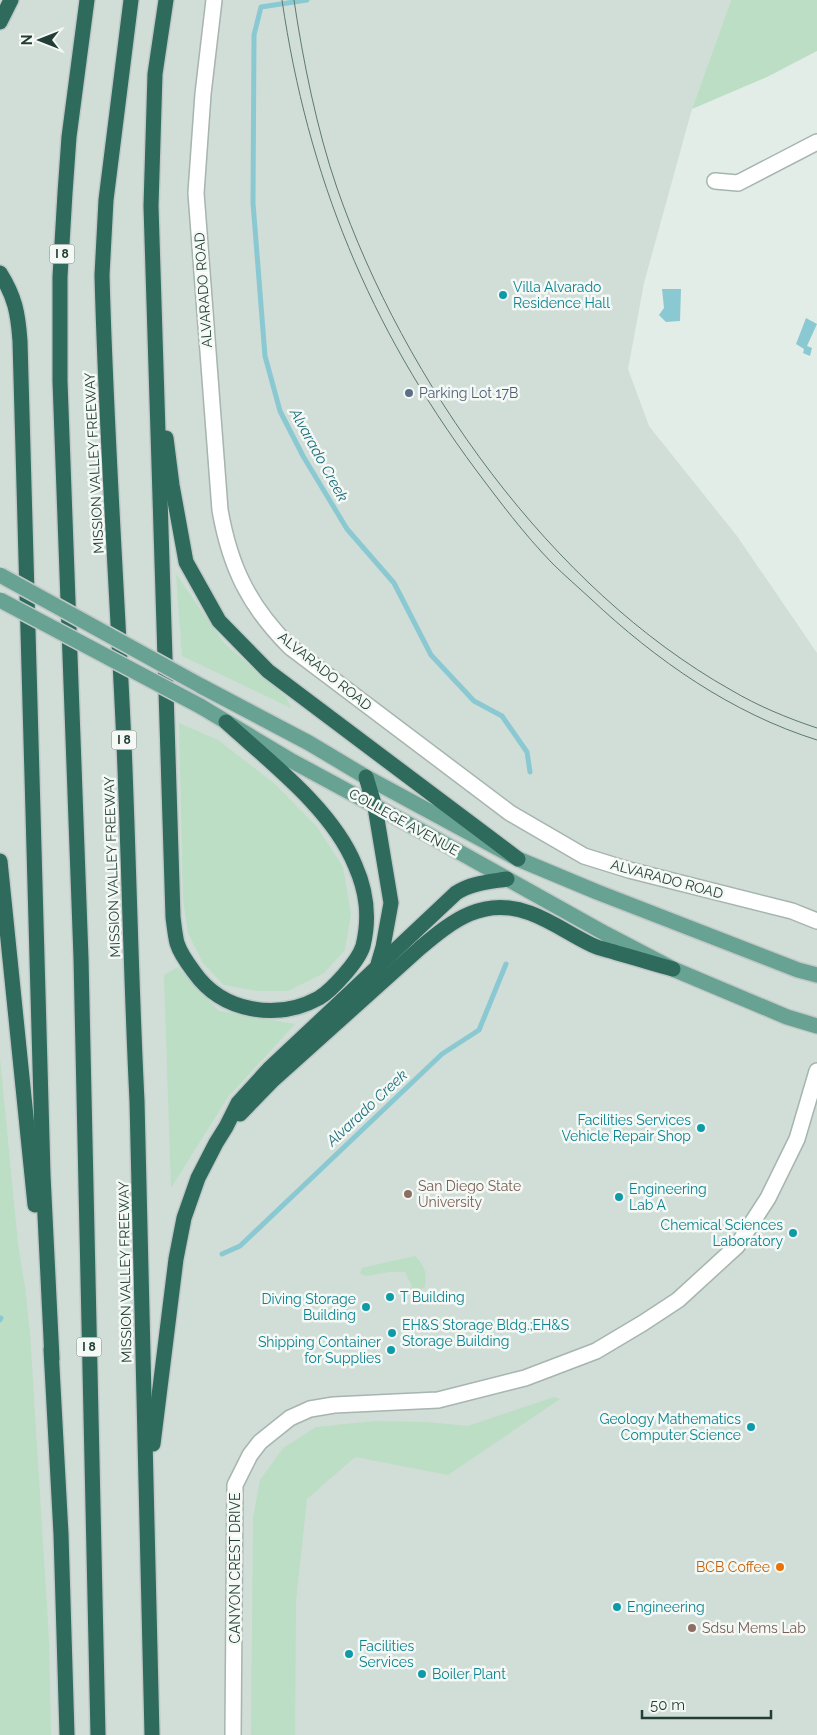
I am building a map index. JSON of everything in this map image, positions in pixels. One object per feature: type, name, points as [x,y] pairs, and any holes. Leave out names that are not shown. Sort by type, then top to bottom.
[{"type":"highway","points":[[0,22],[11,0]]},
{"type":"highway","name":"I 8","points":[[87,0],[70,128],[65,193],[60,276],[60,381],[81,948],[98,1735]]},
{"type":"highway","name":"MISSION VALLEY FREEWAY","points":[[131,0],[106,200],[102,275],[138,1101],[152,1735]]},
{"type":"highway","points":[[166,0],[154,74],[150,206],[173,917],[177,944],[187,962],[203,985],[226,1001],[243,1008],[261,1010],[280,1010],[302,1005],[320,997],[350,969],[362,948],[368,906],[355,864],[338,835],[303,793],[226,722]]},
{"type":"highway","points":[[0,273],[11,291],[18,315],[20,341],[42,1175],[61,1534],[67,1735]]},
{"type":"highway","points":[[154,344],[172,485],[186,562],[219,621],[268,671],[518,859]]},
{"type":"highway","points":[[366,777],[375,807],[391,903],[383,947],[376,968]]},
{"type":"highway","points":[[0,861],[52,1359]]},
{"type":"highway","points":[[147,1482],[176,1259],[184,1218],[207,1158],[238,1103],[269,1069],[456,893],[474,885],[507,879]]},
{"type":"highway","points":[[226,1127],[272,1081],[420,948],[444,928],[479,910],[498,908],[530,913],[594,946],[673,969]]},
{"type":"main road","name":"COLLEGE AVENUE","points":[[0,574],[518,859],[597,892],[798,970],[817,975]]},
{"type":"main road","name":"COLLEGE AVENUE","points":[[0,600],[200,706],[375,807],[673,969],[787,1017],[817,1026]]},
{"type":"street","name":"ALVARADO ROAD","points":[[214,0],[203,94],[197,202],[220,510],[234,565],[252,600],[290,647],[510,813],[584,856],[629,870],[792,912],[817,922]]},
{"type":"street","points":[[714,181],[738,183],[817,142]]},
{"type":"street","name":"CANYON CREST DRIVE","points":[[233,1735],[235,1485],[250,1455],[260,1442],[290,1418],[310,1409],[334,1405],[438,1400],[525,1378],[596,1351],[650,1319],[678,1300],[737,1246],[768,1198],[797,1139],[817,1071]]},
{"type":"shaded area","name":"San Diego State University","points":[[0,0],[731,0],[692,109],[644,283],[628,369],[649,426],[737,536],[817,653],[817,1735],[0,1735]]},
{"type":"green space","points":[[731,0],[817,0],[817,51],[767,77],[692,109]]},
{"type":"green space","points":[[176,574],[224,643],[286,697],[291,708],[182,656]]},
{"type":"green space","points":[[179,723],[218,740],[275,784],[317,827],[343,867],[351,914],[345,950],[324,973],[288,991],[258,991],[224,985],[203,963],[188,933],[183,899]]},
{"type":"green space","points":[[178,967],[219,1011],[295,1024],[228,1097],[171,1188],[164,975]]},
{"type":"green space","points":[[0,1058],[18,1244],[30,1333],[49,1640],[51,1735],[0,1735]]},
{"type":"green space","points":[[415,1256],[424,1270],[426,1282],[425,1287],[413,1292],[410,1290],[412,1286],[405,1272],[365,1276],[360,1273],[362,1268]]},
{"type":"green space","points":[[554,1397],[560,1399],[448,1475],[355,1457],[307,1499],[296,1602],[295,1735],[251,1735],[253,1518],[260,1480],[283,1448],[316,1427],[374,1421],[426,1422],[468,1426]]},
{"type":"water","points":[[662,289],[681,289],[680,321],[666,322],[659,315],[664,308]]},
{"type":"water","points":[[806,318],[817,324],[807,346],[812,348],[810,356],[803,353],[804,349],[796,344]]},
{"type":"waterway","name":"Alvarado Creek","points":[[307,0],[261,7],[254,35],[253,203],[265,356],[280,411],[303,456],[347,529],[394,583],[431,655],[474,701],[502,716],[527,752],[530,772]]},
{"type":"waterway","name":"Alvarado Creek","points":[[222,1254],[240,1246],[442,1054],[479,1030],[506,964]]},
{"type":"tram line","points":[[282,0],[293,65],[308,128],[327,189],[349,247],[374,305],[404,361],[438,416],[476,470],[503,506],[552,563],[642,643],[668,663],[725,700],[785,729],[817,740]]},
{"type":"tram line","points":[[294,0],[306,71],[323,143],[337,188],[366,261],[402,334],[444,405],[492,474],[545,538],[603,596],[665,647],[741,696],[817,728]]},
{"type":"place","name":"Villa Alvarado Residence Hall","points":[[503,295]]},
{"type":"place","name":"Parking Lot 17B","points":[[409,393]]},
{"type":"place","name":"Facilities Services Vehicle Repair Shop","points":[[701,1128]]},
{"type":"place","name":"San Diego State University","points":[[408,1194]]},
{"type":"place","name":"Engineering Lab A","points":[[619,1197]]},
{"type":"place","name":"Chemical Sciences Laboratory","points":[[793,1233]]},
{"type":"place","name":"T Building","points":[[390,1297]]},
{"type":"place","name":"Diving Storage Building","points":[[366,1307]]},
{"type":"place","name":"EH&S Storage Bldg.;EH&S Storage Building","points":[[392,1333]]},
{"type":"place","name":"Shipping Container for Supplies","points":[[391,1350]]},
{"type":"place","name":"Geology Mathematics Computer Science","points":[[751,1427]]},
{"type":"place","name":"BCB Coffee","points":[[780,1567]]},
{"type":"place","name":"Engineering","points":[[617,1607]]},
{"type":"place","name":"Sdsu Mems Lab","points":[[692,1628]]},
{"type":"place","name":"Facilities Services","points":[[349,1654]]},
{"type":"place","name":"Boiler Plant","points":[[422,1674]]}]
